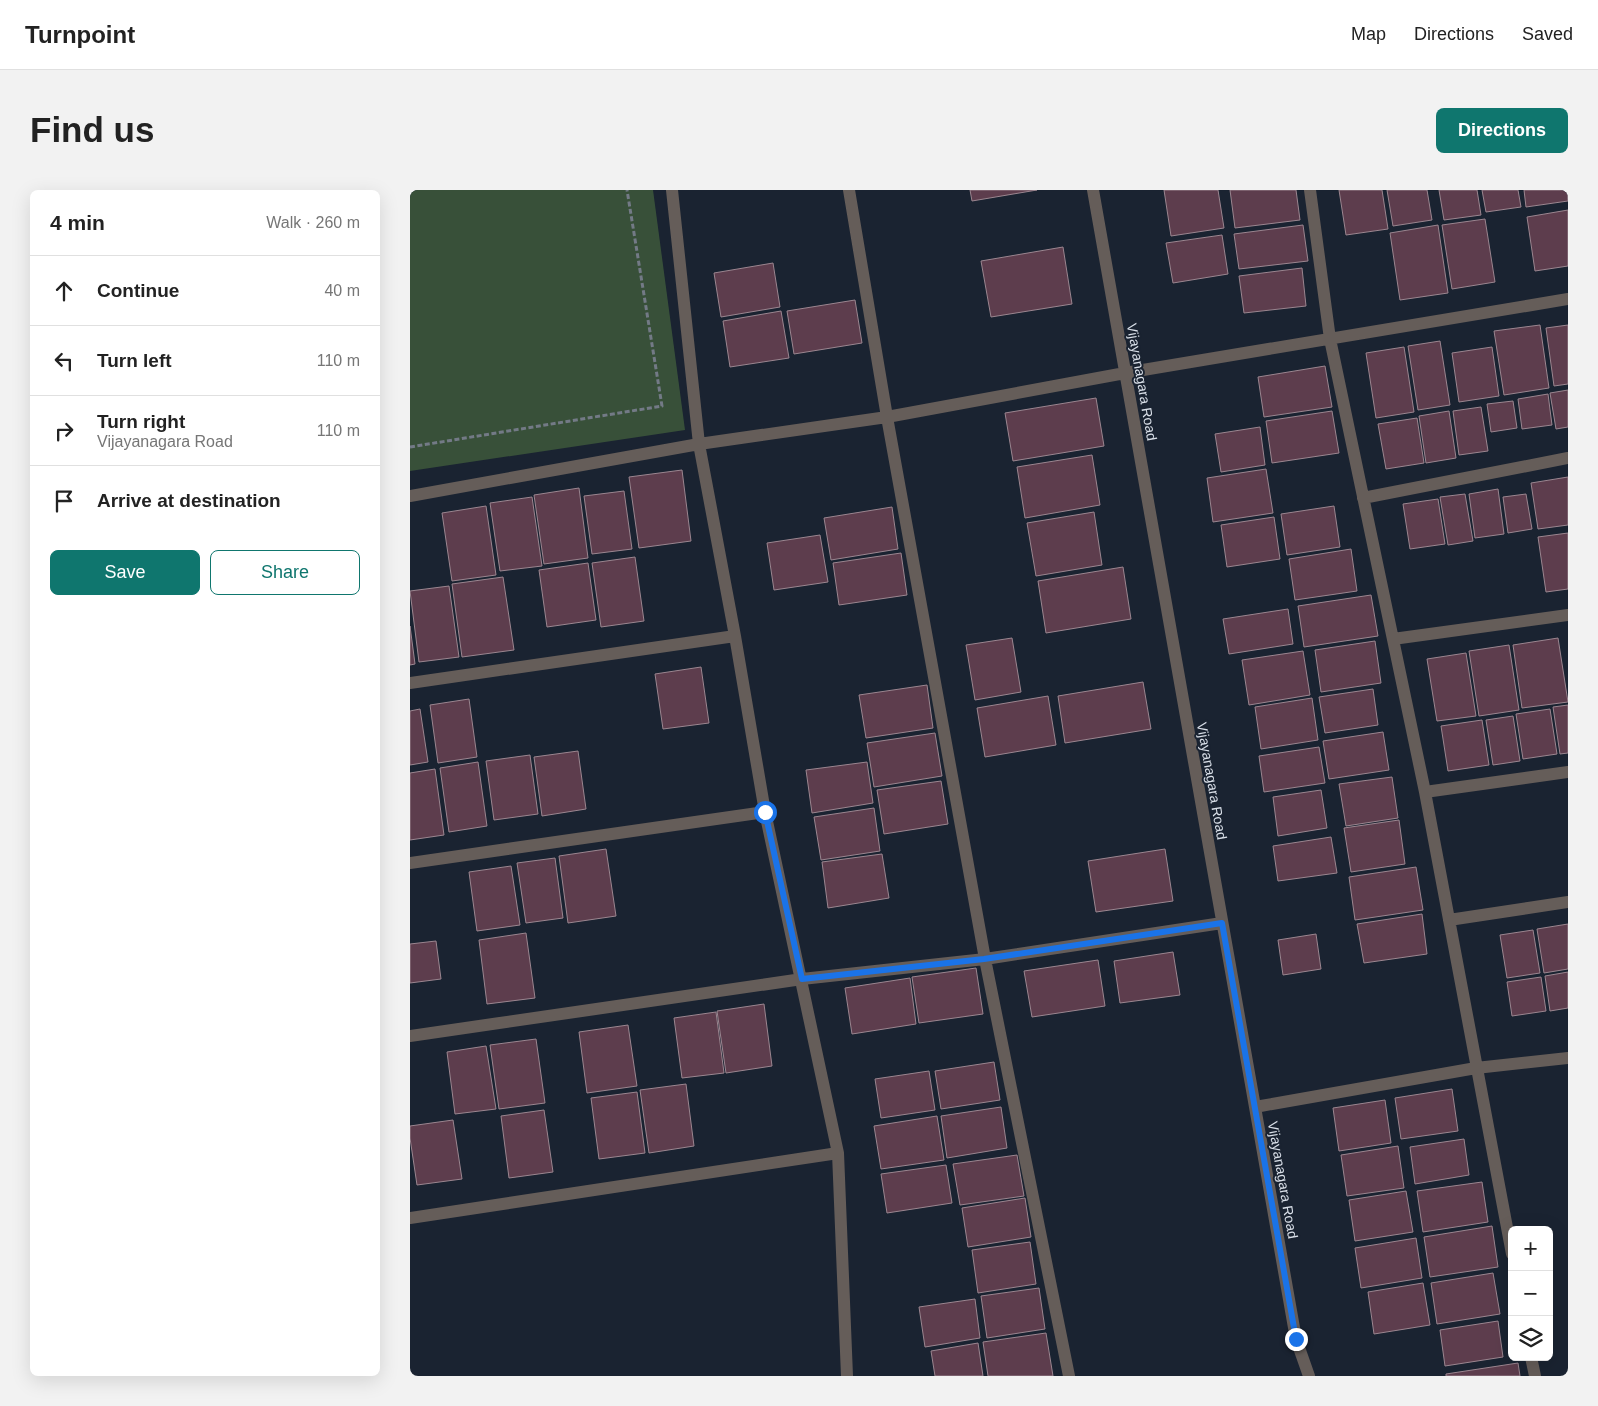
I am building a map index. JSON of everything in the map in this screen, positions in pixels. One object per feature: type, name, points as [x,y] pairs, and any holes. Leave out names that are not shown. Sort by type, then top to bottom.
[{"type":"street","points":[[672,190],[698,444],[735,636],[765,812],[838,1153],[847,1376]]},
{"type":"street","points":[[849,190],[887,417],[984,959],[1069,1376]]},
{"type":"street","name":"Vijayanagara Road","points":[[1093,190],[1296,1339],[1309,1376]]},
{"type":"street","points":[[1310,190],[1330,339],[1424,792],[1508,1233]]},
{"type":"street","points":[[410,496],[698,444],[887,417],[1125,373],[1568,300]]},
{"type":"street","points":[[1363,498],[1568,458]]},
{"type":"street","points":[[1393,639],[1568,615]]},
{"type":"street","points":[[410,683],[735,636]]},
{"type":"street","points":[[1424,792],[1568,772]]},
{"type":"street","points":[[410,863],[765,812]]},
{"type":"street","points":[[1449,920],[1568,902]]},
{"type":"street","points":[[410,1036],[802,979],[984,959],[1222,923]]},
{"type":"street","points":[[1255,1107],[1476,1068],[1568,1058]]},
{"type":"street","points":[[410,1218],[838,1153]]},
{"type":"street","points":[[1532,1361],[1535,1376]]},
{"type":"path","points":[[410,447],[662,406],[626,190]]},
{"type":"green space","points":[[410,190],[653,190],[685,430],[410,471]]},
{"type":"building","points":[[970,190],[1037,190],[972,201]]},
{"type":"building","points":[[1164,190],[1218,190],[1224,228],[1171,236]]},
{"type":"building","points":[[1230,190],[1296,190],[1300,220],[1235,228]]},
{"type":"building","points":[[1339,190],[1382,190],[1388,229],[1346,235]]},
{"type":"building","points":[[1387,190],[1427,190],[1432,220],[1393,226]]},
{"type":"building","points":[[1439,190],[1477,190],[1481,215],[1444,220]]},
{"type":"building","points":[[1482,190],[1518,190],[1521,207],[1486,212]]},
{"type":"building","points":[[1524,190],[1567,190],[1568,201],[1526,207]]},
{"type":"building","points":[[1568,210],[1568,266],[1535,271],[1527,217]]},
{"type":"building","points":[[1485,219],[1495,282],[1452,289],[1442,225]]},
{"type":"building","points":[[1303,225],[1308,261],[1239,269],[1234,234]]},
{"type":"building","points":[[1438,225],[1448,293],[1400,300],[1390,233]]},
{"type":"building","points":[[1222,235],[1228,274],[1173,283],[1166,243]]},
{"type":"building","points":[[1063,247],[1072,304],[991,317],[981,261]]},
{"type":"building","points":[[773,263],[780,307],[721,317],[714,273]]},
{"type":"building","points":[[1302,268],[1306,306],[1244,313],[1239,276]]},
{"type":"building","points":[[855,300],[862,343],[794,354],[787,311]]},
{"type":"building","points":[[781,311],[789,358],[730,367],[723,321]]},
{"type":"building","points":[[1540,325],[1549,388],[1504,395],[1494,331]]},
{"type":"building","points":[[1568,325],[1568,384],[1554,386],[1546,328]]},
{"type":"building","points":[[1440,341],[1450,405],[1418,410],[1408,346]]},
{"type":"building","points":[[1404,347],[1414,412],[1376,418],[1366,353]]},
{"type":"building","points":[[1492,347],[1499,396],[1459,402],[1452,353]]},
{"type":"building","points":[[1325,366],[1332,407],[1264,417],[1258,377]]},
{"type":"building","points":[[1568,390],[1568,427],[1556,429],[1550,393]]},
{"type":"building","points":[[1548,394],[1552,425],[1522,429],[1518,399]]},
{"type":"building","points":[[1096,398],[1104,446],[1013,461],[1005,413]]},
{"type":"building","points":[[1513,401],[1517,428],[1491,432],[1487,404]]},
{"type":"building","points":[[1481,407],[1488,451],[1459,455],[1453,411]]},
{"type":"building","points":[[1332,411],[1339,453],[1272,463],[1266,421]]},
{"type":"building","points":[[1449,411],[1456,458],[1426,463],[1419,416]]},
{"type":"building","points":[[1417,418],[1424,463],[1386,469],[1378,424]]},
{"type":"building","points":[[1260,427],[1265,465],[1221,472],[1215,434]]},
{"type":"building","points":[[1092,455],[1100,505],[1025,518],[1017,467]]},
{"type":"building","points":[[1266,469],[1273,513],[1213,522],[1207,478]]},
{"type":"building","points":[[682,470],[691,541],[639,548],[629,477]]},
{"type":"building","points":[[1568,477],[1568,525],[1538,529],[1531,483]]},
{"type":"building","points":[[579,488],[588,558],[544,564],[534,495]]},
{"type":"building","points":[[1498,489],[1504,534],[1475,538],[1469,494]]},
{"type":"building","points":[[624,491],[632,549],[592,554],[584,496]]},
{"type":"building","points":[[1465,494],[1473,541],[1448,545],[1440,497]]},
{"type":"building","points":[[1526,494],[1532,529],[1508,533],[1503,497]]},
{"type":"building","points":[[532,497],[542,566],[500,571],[490,503]]},
{"type":"building","points":[[1438,499],[1445,544],[1410,549],[1403,504]]},
{"type":"building","points":[[486,506],[496,575],[452,581],[442,513]]},
{"type":"building","points":[[1334,506],[1340,547],[1287,555],[1281,514]]},
{"type":"building","points":[[892,507],[898,549],[831,560],[824,518]]},
{"type":"building","points":[[1094,512],[1102,565],[1036,576],[1027,523]]},
{"type":"building","points":[[1274,517],[1280,559],[1227,567],[1221,525]]},
{"type":"building","points":[[1568,533],[1568,589],[1546,592],[1538,537]]},
{"type":"building","points":[[820,535],[828,582],[774,590],[767,543]]},
{"type":"building","points":[[1351,549],[1357,591],[1295,600],[1289,559]]},
{"type":"building","points":[[901,553],[907,595],[839,605],[833,563]]},
{"type":"building","points":[[635,557],[644,621],[601,627],[592,563]]},
{"type":"building","points":[[588,563],[596,620],[547,627],[539,570]]},
{"type":"building","points":[[1123,567],[1131,619],[1046,633],[1038,581]]},
{"type":"building","points":[[503,577],[514,650],[462,657],[452,584]]},
{"type":"building","points":[[449,586],[459,657],[419,662],[410,591]]},
{"type":"building","points":[[1371,595],[1378,636],[1304,647],[1298,606]]},
{"type":"building","points":[[1288,609],[1293,644],[1229,654],[1223,619]]},
{"type":"building","points":[[410,626],[415,664],[410,665]]},
{"type":"building","points":[[1012,638],[1021,692],[975,700],[966,645]]},
{"type":"building","points":[[1558,638],[1568,702],[1522,708],[1513,645]]},
{"type":"building","points":[[1375,641],[1381,683],[1321,692],[1315,650]]},
{"type":"building","points":[[1509,645],[1519,710],[1479,716],[1469,651]]},
{"type":"building","points":[[1303,651],[1310,695],[1249,705],[1242,660]]},
{"type":"building","points":[[1466,653],[1476,716],[1437,721],[1427,659]]},
{"type":"building","points":[[701,667],[709,723],[663,729],[655,674]]},
{"type":"building","points":[[1143,682],[1151,729],[1065,743],[1058,696]]},
{"type":"building","points":[[927,685],[933,728],[866,738],[859,695]]},
{"type":"building","points":[[1373,689],[1378,725],[1325,733],[1319,697]]},
{"type":"building","points":[[1048,696],[1056,745],[985,757],[977,708]]},
{"type":"building","points":[[1312,698],[1318,740],[1261,749],[1255,707]]},
{"type":"building","points":[[469,699],[477,757],[438,763],[430,705]]},
{"type":"building","points":[[1568,705],[1568,753],[1560,754],[1553,707]]},
{"type":"building","points":[[420,709],[428,762],[410,765],[410,711]]},
{"type":"building","points":[[1550,709],[1557,754],[1523,759],[1516,714]]},
{"type":"building","points":[[1513,716],[1520,761],[1493,765],[1486,720]]},
{"type":"building","points":[[1482,720],[1489,765],[1448,771],[1441,726]]},
{"type":"building","points":[[1383,732],[1389,770],[1329,779],[1323,741]]},
{"type":"building","points":[[935,733],[942,776],[874,787],[867,743]]},
{"type":"building","points":[[1319,747],[1325,783],[1264,792],[1259,756]]},
{"type":"building","points":[[578,751],[586,809],[542,816],[534,757]]},
{"type":"building","points":[[530,755],[538,814],[494,820],[486,761]]},
{"type":"building","points":[[478,762],[487,826],[449,832],[440,768]]},
{"type":"building","points":[[867,762],[873,803],[812,813],[806,770]]},
{"type":"building","points":[[435,769],[444,835],[410,840],[410,773]]},
{"type":"building","points":[[1392,777],[1398,818],[1346,826],[1339,784]]},
{"type":"building","points":[[941,781],[948,824],[884,834],[877,790]]},
{"type":"building","points":[[1321,790],[1327,828],[1278,836],[1273,797]]},
{"type":"building","points":[[874,808],[880,851],[821,860],[814,817]]},
{"type":"building","points":[[1399,820],[1405,864],[1351,872],[1344,828]]},
{"type":"building","points":[[1331,837],[1337,873],[1278,881],[1273,846]]},
{"type":"building","points":[[606,849],[616,916],[568,923],[559,856]]},
{"type":"building","points":[[1165,849],[1173,901],[1096,912],[1088,861]]},
{"type":"building","points":[[882,854],[889,898],[828,908],[822,862]]},
{"type":"building","points":[[555,858],[563,918],[526,923],[517,863]]},
{"type":"building","points":[[511,866],[520,925],[477,931],[469,872]]},
{"type":"building","points":[[1416,867],[1423,910],[1355,920],[1349,877]]},
{"type":"building","points":[[1422,914],[1427,954],[1364,963],[1357,924]]},
{"type":"building","points":[[1568,924],[1568,969],[1544,973],[1537,929]]},
{"type":"building","points":[[1533,930],[1540,973],[1507,978],[1500,935]]},
{"type":"building","points":[[526,933],[535,998],[487,1004],[479,940]]},
{"type":"building","points":[[1316,934],[1321,969],[1283,975],[1278,940]]},
{"type":"building","points":[[436,941],[441,979],[410,983],[410,944]]},
{"type":"building","points":[[1173,952],[1180,995],[1120,1003],[1114,961]]},
{"type":"building","points":[[1098,960],[1105,1006],[1032,1017],[1024,971]]},
{"type":"building","points":[[976,968],[983,1014],[919,1023],[912,977]]},
{"type":"building","points":[[1568,972],[1568,1008],[1550,1011],[1545,976]]},
{"type":"building","points":[[1541,977],[1546,1011],[1512,1016],[1507,982]]},
{"type":"building","points":[[910,978],[916,1024],[852,1034],[845,988]]},
{"type":"building","points":[[764,1004],[772,1066],[726,1073],[717,1011]]},
{"type":"building","points":[[716,1012],[724,1073],[682,1078],[674,1018]]},
{"type":"building","points":[[628,1025],[637,1086],[587,1093],[579,1032]]},
{"type":"building","points":[[536,1039],[545,1103],[499,1109],[490,1045]]},
{"type":"building","points":[[486,1046],[496,1109],[455,1114],[447,1052]]},
{"type":"building","points":[[994,1062],[1000,1100],[941,1109],[935,1071]]},
{"type":"building","points":[[929,1071],[935,1110],[881,1118],[875,1079]]},
{"type":"building","points":[[686,1084],[694,1146],[649,1153],[640,1090]]},
{"type":"building","points":[[1452,1089],[1458,1131],[1401,1139],[1395,1098]]},
{"type":"building","points":[[637,1092],[645,1153],[599,1159],[591,1098]]},
{"type":"building","points":[[1385,1100],[1391,1143],[1339,1151],[1333,1108]]},
{"type":"building","points":[[1001,1107],[1007,1148],[947,1158],[941,1116]]},
{"type":"building","points":[[544,1110],[553,1172],[509,1178],[501,1116]]},
{"type":"building","points":[[937,1116],[944,1160],[881,1169],[874,1126]]},
{"type":"building","points":[[453,1120],[462,1179],[417,1185],[410,1126]]},
{"type":"building","points":[[1464,1139],[1469,1175],[1415,1184],[1410,1147]]},
{"type":"building","points":[[1398,1146],[1404,1188],[1347,1196],[1341,1155]]},
{"type":"building","points":[[1017,1155],[1024,1196],[960,1205],[953,1164]]},
{"type":"building","points":[[946,1165],[952,1203],[887,1213],[881,1174]]},
{"type":"building","points":[[1482,1182],[1488,1222],[1423,1232],[1417,1191]]},
{"type":"building","points":[[1406,1191],[1413,1232],[1355,1241],[1349,1200]]},
{"type":"building","points":[[1025,1198],[1031,1237],[968,1247],[962,1208]]},
{"type":"building","points":[[1492,1226],[1498,1267],[1430,1277],[1424,1237]]},
{"type":"building","points":[[1416,1238],[1422,1278],[1361,1288],[1355,1248]]},
{"type":"building","points":[[1030,1242],[1036,1284],[978,1293],[972,1250]]},
{"type":"building","points":[[1493,1273],[1500,1314],[1437,1324],[1431,1283]]},
{"type":"building","points":[[1423,1283],[1430,1325],[1374,1334],[1368,1292]]},
{"type":"building","points":[[1039,1288],[1045,1329],[987,1338],[981,1296]]},
{"type":"building","points":[[975,1299],[980,1338],[925,1347],[919,1307]]},
{"type":"building","points":[[1498,1321],[1503,1357],[1445,1366],[1440,1330]]},
{"type":"building","points":[[1046,1333],[1053,1376],[988,1376],[983,1342]]},
{"type":"building","points":[[978,1343],[983,1376],[935,1376],[931,1351]]},
{"type":"building","points":[[1518,1363],[1520,1376],[1446,1376],[1446,1374]]},
{"type":"route","points":[[765,812],[802,979],[984,959],[1222,923],[1296,1339]]}]
